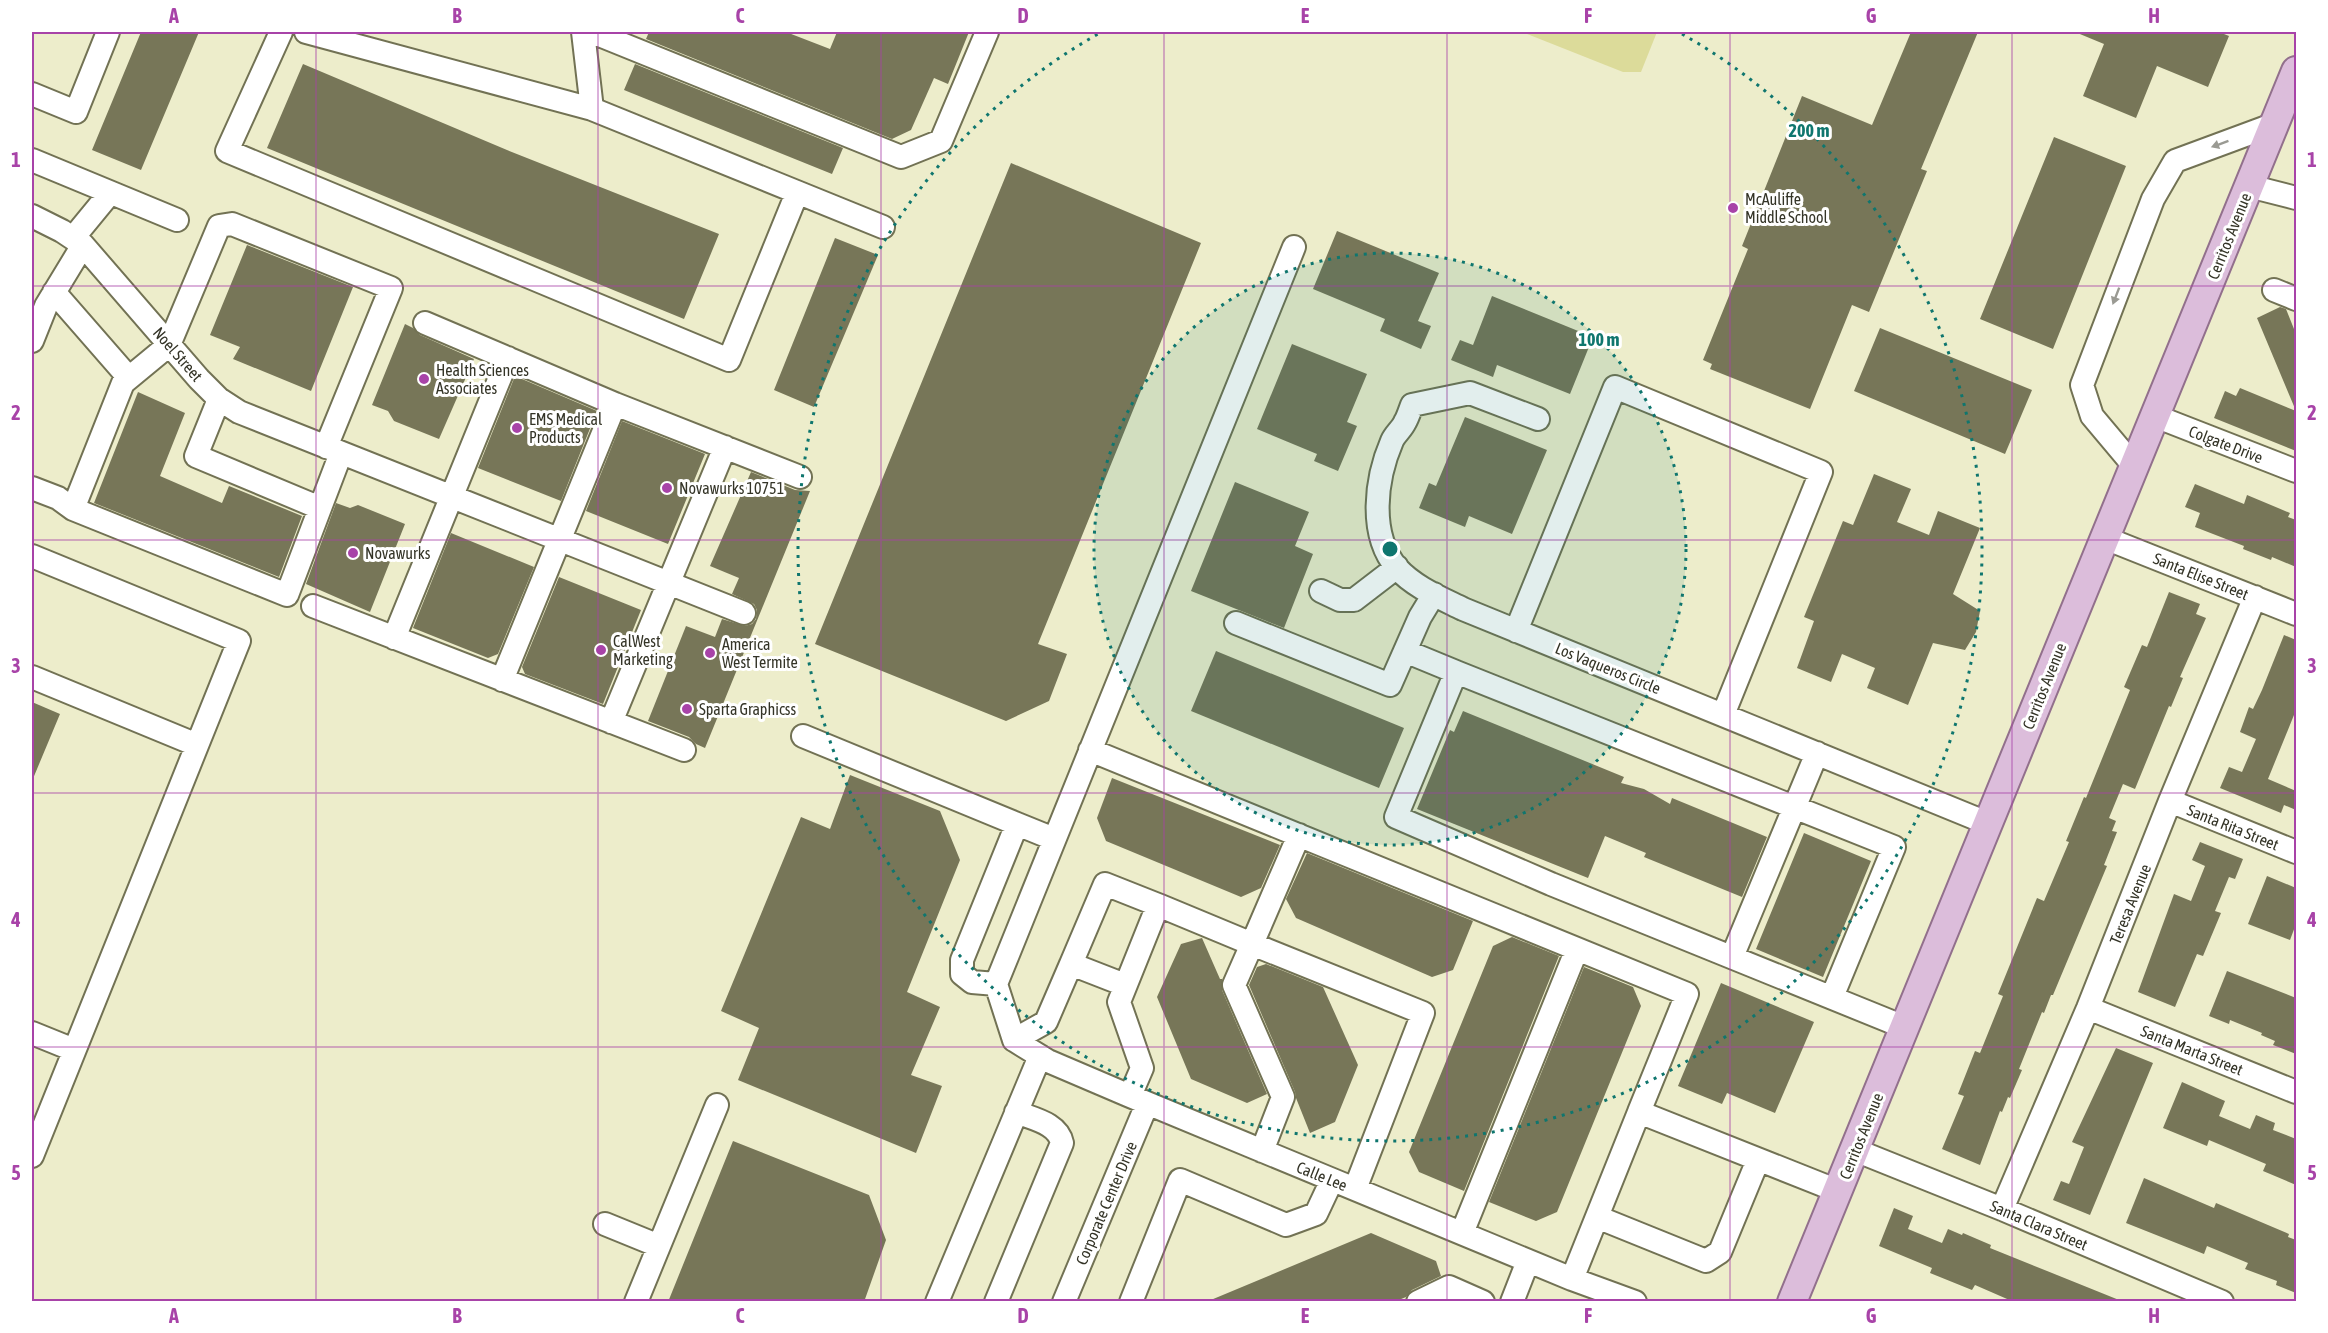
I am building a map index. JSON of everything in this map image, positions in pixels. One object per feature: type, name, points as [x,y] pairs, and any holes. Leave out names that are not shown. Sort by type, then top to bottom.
[{"type":"main road","name":"Cerritos Avenue","points":[[1792,1302],[2296,71]]},
{"type":"street","points":[[32,94],[76,112],[108,32]]},
{"type":"street","points":[[281,32],[227,151],[729,360],[797,193]]},
{"type":"street","points":[[306,32],[592,109],[883,227]]},
{"type":"street","points":[[583,32],[592,109]]},
{"type":"street","points":[[592,32],[901,157],[941,141],[987,32]]},
{"type":"street","points":[[2134,466],[2092,416],[2082,385],[2153,199],[2175,161],[2275,124]]},
{"type":"street","points":[[32,160],[177,220]]},
{"type":"street","points":[[2249,186],[2296,198]]},
{"type":"street","points":[[32,341],[78,242],[110,193]]},
{"type":"street","name":"Noel Street","points":[[32,216],[78,242],[198,380],[219,399],[239,412],[744,613]]},
{"type":"street","points":[[32,488],[58,498],[73,509],[286,595],[320,508],[391,288],[232,224],[219,226],[169,345],[123,383],[73,509]]},
{"type":"street","points":[[1294,247],[996,984],[1014,1040],[1046,1022],[1105,884],[1423,1013],[1355,1189]]},
{"type":"street","points":[[2274,290],[2296,299]]},
{"type":"street","points":[[54,292],[129,378]]},
{"type":"street","points":[[425,323],[615,404],[800,477]]},
{"type":"street","points":[[394,638],[508,358]]},
{"type":"street","points":[[1516,631],[1614,387],[1821,472],[1723,715]]},
{"type":"street","name":"Los Vaqueros Circle","points":[[1538,418],[1470,393],[1412,405],[1405,422],[1393,439],[1382,472],[1378,509],[1381,538],[1397,567],[1422,587],[1463,609],[1987,824]]},
{"type":"street","points":[[219,399],[196,456],[320,508]]},
{"type":"street","points":[[502,680],[615,404]]},
{"type":"street","name":"Colgate Drive","points":[[2155,416],[2296,471]]},
{"type":"street","points":[[611,722],[725,447]]},
{"type":"street","name":"Santa Elise Street","points":[[2105,538],[2296,614]]},
{"type":"street","points":[[32,556],[239,641],[32,1155]]},
{"type":"street","points":[[1321,591],[1340,600],[1354,600],[1397,567]]},
{"type":"street","points":[[1236,623],[1390,685],[1420,617],[1434,594]]},
{"type":"street","name":"Teresa Avenue","points":[[2001,1209],[2088,1008],[2170,801],[2255,597]]},
{"type":"street","points":[[313,606],[684,750]]},
{"type":"street","points":[[1405,651],[1894,847],[1832,997]]},
{"type":"street","points":[[1456,672],[1396,817],[1551,884],[1904,1027]]},
{"type":"street","points":[[32,677],[197,746]]},
{"type":"street","points":[[803,736],[1054,839]]},
{"type":"street","points":[[1090,750],[1687,994],[1572,1279]]},
{"type":"street","points":[[1732,957],[1817,753]]},
{"type":"street","name":"Santa Rita Street","points":[[2170,801],[2296,852]]},
{"type":"street","points":[[996,984],[972,982],[962,974],[962,960],[1017,824]]},
{"type":"street","points":[[1262,1151],[1283,1097],[1234,986],[1299,835]]},
{"type":"street","name":"Corporate Center Drive","points":[[1064,1302],[1139,1100],[1142,1068],[1119,1002],[1158,905]]},
{"type":"street","points":[[1462,1233],[1577,949]]},
{"type":"street","points":[[1071,964],[1125,985]]},
{"type":"street","name":"Santa Marta Street","points":[[2088,1008],[2296,1092]]},
{"type":"street","points":[[32,1033],[74,1050]]},
{"type":"street","name":"Calle Lee","points":[[1014,1040],[1040,1056],[1139,1100],[1572,1279],[1635,1302]]},
{"type":"street","points":[[937,1302],[1040,1056]]},
{"type":"street","points":[[636,1302],[717,1105]]},
{"type":"street","points":[[996,1302],[1062,1143],[1061,1134],[1055,1128],[1016,1112]]},
{"type":"street","points":[[1639,1112],[1838,1191]]},
{"type":"street","name":"Santa Clara Street","points":[[1855,1150],[2222,1302]]},
{"type":"street","points":[[1597,1217],[1706,1261],[1720,1252],[1758,1160]]},
{"type":"street","points":[[1131,1302],[1180,1180],[1286,1225],[1316,1214],[1332,1180]]},
{"type":"street","points":[[604,1224],[659,1246]]},
{"type":"street","points":[[1512,1302],[1528,1260]]},
{"type":"street","points":[[1418,1302],[1449,1287],[1483,1302]]},
{"type":"shaded area","points":[[1522,32],[1657,32],[1641,72],[1623,72]]},
{"type":"building","points":[[141,32],[199,32],[141,170],[92,150]]},
{"type":"building","points":[[649,32],[786,32],[830,49],[837,32],[969,32],[948,84],[934,78],[911,130],[892,139],[646,39]]},
{"type":"building","points":[[1911,32],[1978,32],[1921,169],[1927,171],[1869,312],[1852,305],[1810,409],[1710,369],[1712,364],[1703,360],[1748,249],[1742,246],[1802,96],[1872,125]]},
{"type":"building","points":[[2075,32],[2219,32],[2229,36],[2208,87],[2157,66],[2136,118],[2083,96],[2104,44]]},
{"type":"building","points":[[303,64],[507,150],[719,234],[684,319],[267,148]]},
{"type":"building","points":[[635,64],[843,148],[832,174],[624,90]]},
{"type":"building","points":[[2054,137],[2126,166],[2053,349],[1980,319]]},
{"type":"building","points":[[1011,163],[1201,243],[1038,644],[1067,654],[1049,701],[1006,721],[815,644]]},
{"type":"building","points":[[1337,231],[1439,273],[1418,321],[1431,326],[1421,349],[1380,331],[1385,319],[1313,289]]},
{"type":"building","points":[[835,238],[878,255],[814,407],[774,390]]},
{"type":"building","points":[[247,245],[353,287],[311,391],[233,359],[240,347],[210,335]]},
{"type":"building","points":[[1492,296],[1593,337],[1570,394],[1497,365],[1493,377],[1451,360],[1460,340],[1473,345]]},
{"type":"building","points":[[2280,307],[2286,309],[2296,334],[2296,411],[2257,318]]},
{"type":"building","name":"Health Sciences Associates","points":[[405,324],[420,335],[474,359],[439,439],[394,421],[388,411],[372,405]]},
{"type":"building","points":[[1880,328],[2032,390],[2005,454],[1854,391]]},
{"type":"building","points":[[1292,344],[1367,374],[1347,422],[1357,426],[1338,471],[1314,461],[1317,454],[1257,429]]},
{"type":"building","points":[[515,376],[597,411],[561,501],[478,468]]},
{"type":"building","points":[[2240,388],[2296,411],[2296,451],[2214,418],[2225,391],[2236,396]]},
{"type":"building","points":[[138,392],[185,413],[160,476],[222,503],[229,486],[302,516],[279,577],[94,503]]},
{"type":"building","points":[[1465,417],[1547,450],[1512,534],[1469,516],[1465,527],[1419,508],[1429,483],[1436,486]]},
{"type":"building","points":[[622,421],[705,454],[668,544],[586,511]]},
{"type":"building","points":[[751,472],[795,490],[810,491],[705,748],[696,744],[689,737],[648,721],[686,626],[715,637],[722,619],[745,626],[752,624],[756,619],[757,610],[754,604],[732,594],[739,578],[710,566]]},
{"type":"building","points":[[1874,474],[1911,489],[1897,522],[1929,535],[1938,511],[1980,528],[1953,594],[1980,611],[1976,632],[1965,650],[1933,643],[1908,705],[1867,688],[1875,668],[1842,654],[1831,682],[1797,668],[1814,621],[1804,617],[1843,521],[1853,525]]},
{"type":"building","points":[[1235,482],[1309,512],[1295,546],[1313,554],[1284,628],[1191,591]]},
{"type":"building","points":[[2195,484],[2244,504],[2247,495],[2290,513],[2288,517],[2296,520],[2296,567],[2243,549],[2244,546],[2195,527],[2200,513],[2185,507]]},
{"type":"building","name":"Novawurks","points":[[336,503],[350,508],[358,505],[405,524],[370,612],[306,584]]},
{"type":"building","points":[[451,533],[534,567],[498,654],[488,658],[413,628]]},
{"type":"building","points":[[559,577],[641,610],[603,704],[525,674],[522,667]]},
{"type":"building","points":[[2169,592],[2200,604],[2196,614],[2206,618],[2180,677],[2183,678],[2171,707],[2169,706],[2135,789],[2123,784],[2109,818],[2116,821],[2112,831],[2117,832],[2104,865],[2107,866],[2053,995],[2044,1013],[2042,1012],[2019,1069],[2022,1070],[2010,1098],[2008,1097],[2002,1112],[2000,1111],[1980,1165],[1942,1149],[1964,1096],[1958,1094],[1975,1051],[1980,1053],[2003,996],[1998,994],[2037,898],[2044,901],[2069,842],[2066,841],[2130,690],[2124,687],[2142,645],[2147,647]]},
{"type":"building","points":[[2284,635],[2296,640],[2296,710],[2268,779],[2296,791],[2296,810],[2284,805],[2281,813],[2220,788],[2229,767],[2242,772],[2256,739],[2240,732],[2249,707],[2253,709],[2262,690]]},
{"type":"building","points":[[1216,651],[1404,728],[1379,788],[1191,711]]},
{"type":"building","points":[[32,702],[60,714],[32,781]]},
{"type":"building","points":[[1463,711],[1624,777],[1621,783],[1644,789],[1670,804],[1672,798],[1767,837],[1742,897],[1644,857],[1646,853],[1605,836],[1588,878],[1417,809],[1450,730],[1454,732]]},
{"type":"building","points":[[850,775],[940,811],[960,860],[907,992],[940,1007],[911,1075],[942,1086],[916,1153],[738,1080],[759,1028],[721,1011],[801,817],[830,829]]},
{"type":"building","points":[[1112,778],[1280,845],[1261,888],[1241,897],[1106,841],[1097,818]]},
{"type":"building","points":[[1804,833],[1871,861],[1823,977],[1756,949]]},
{"type":"building","points":[[2200,842],[2243,859],[2235,879],[2229,877],[2215,911],[2221,913],[2203,956],[2197,954],[2175,1007],[2138,992],[2174,894],[2191,901],[2205,866],[2192,860]]},
{"type":"building","points":[[1307,853],[1473,921],[1453,970],[1432,977],[1296,918],[1286,899]]},
{"type":"building","points":[[2267,876],[2296,888],[2296,924],[2290,940],[2248,924]]},
{"type":"building","points":[[1512,937],[1559,956],[1464,1191],[1419,1172],[1409,1152],[1493,946]]},
{"type":"building","points":[[1202,938],[1222,979],[1222,990],[1267,1094],[1247,1103],[1191,1079],[1157,997],[1181,944]]},
{"type":"building","points":[[1266,964],[1323,987],[1358,1065],[1335,1122],[1310,1133],[1249,985],[1257,967]]},
{"type":"building","points":[[1584,967],[1633,987],[1641,1006],[1557,1212],[1536,1221],[1489,1202]]},
{"type":"building","points":[[2227,971],[2296,998],[2296,1054],[2273,1045],[2275,1041],[2261,1035],[2262,1033],[2230,1020],[2229,1024],[2209,1016]]},
{"type":"building","points":[[1721,983],[1814,1022],[1775,1113],[1727,1093],[1722,1104],[1678,1086]]},
{"type":"building","points":[[2116,1048],[2153,1063],[2090,1215],[2053,1200],[2061,1181],[2069,1184],[2084,1147],[2072,1142]]},
{"type":"building","points":[[2182,1082],[2225,1101],[2219,1116],[2250,1129],[2256,1115],[2275,1123],[2273,1130],[2296,1139],[2296,1185],[2263,1171],[2266,1164],[2209,1140],[2207,1146],[2163,1128]]},
{"type":"building","points":[[733,1141],[869,1195],[886,1240],[864,1302],[668,1302]]},
{"type":"building","points":[[2144,1178],[2214,1208],[2216,1203],[2289,1234],[2288,1237],[2296,1240],[2296,1293],[2276,1285],[2277,1281],[2245,1269],[2248,1263],[2207,1246],[2204,1254],[2126,1223]]},
{"type":"building","points":[[1894,1208],[1913,1216],[1908,1229],[1942,1243],[1948,1229],[1962,1235],[1963,1233],[1991,1245],[1990,1248],[2124,1302],[2014,1302],[1975,1285],[1972,1290],[1930,1273],[1932,1268],[1879,1246]]},
{"type":"building","points":[[1371,1233],[1436,1261],[1441,1276],[1394,1302],[1206,1302]]},
{"type":"place","name":"McAuliffe Middle School","points":[[1733,208]]},
{"type":"place","name":"Health Sciences Associates","points":[[424,379]]},
{"type":"place","name":"EMS Medical Products","points":[[517,428]]},
{"type":"place","name":"Novawurks 10751","points":[[667,488]]},
{"type":"place","name":"Novawurks","points":[[353,553]]},
{"type":"place","name":"CalWest Marketing","points":[[601,650]]},
{"type":"place","name":"America West Termite","points":[[710,653]]},
{"type":"place","name":"Sparta Graphicss","points":[[687,709]]}]
